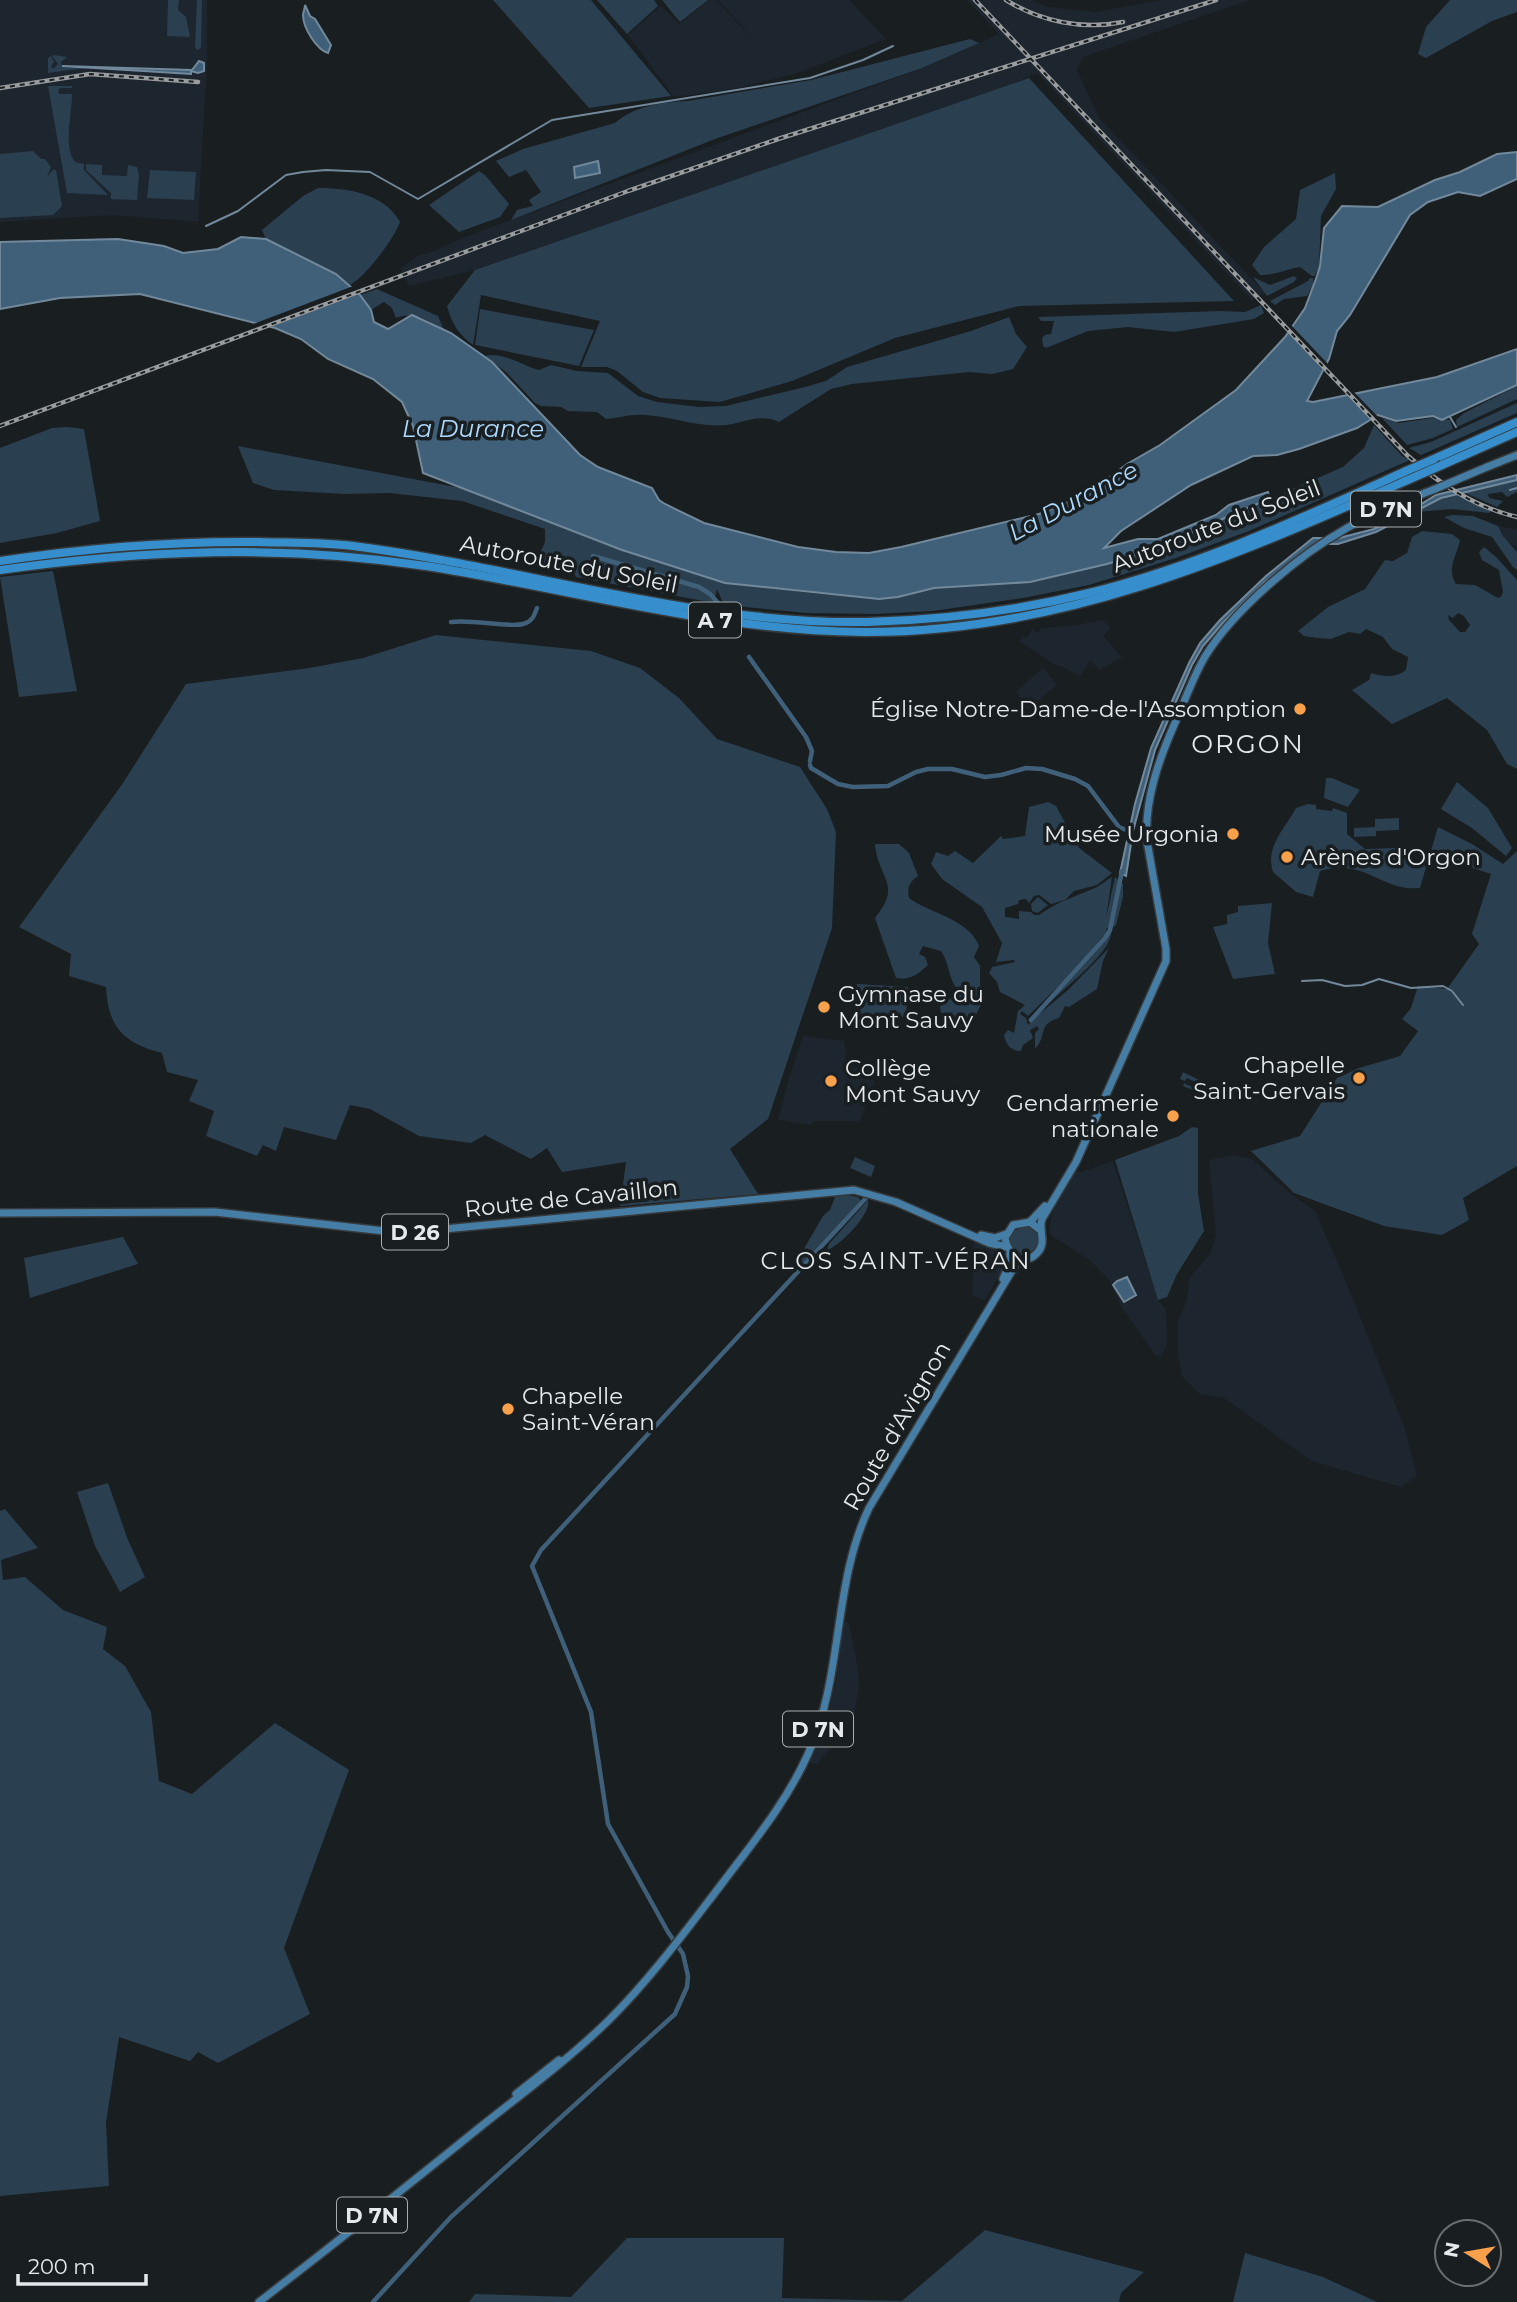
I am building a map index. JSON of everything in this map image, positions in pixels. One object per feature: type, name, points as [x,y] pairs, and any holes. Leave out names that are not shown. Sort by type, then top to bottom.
[{"type":"highway","name":"Autoroute du Soleil","points":[[0,570],[113,556],[198,551],[325,555],[425,566],[639,607],[745,624],[810,630],[921,630],[1058,610],[1135,590],[1197,569],[1254,547],[1408,475],[1434,459],[1517,422]]},
{"type":"highway","name":"Autoroute du Soleil","points":[[0,561],[57,552],[198,541],[326,544],[421,556],[638,598],[747,615],[864,622],[920,620],[1039,604],[1133,580],[1246,540],[1408,475],[1443,465],[1517,432]]},
{"type":"main road","name":"D 7N","points":[[1030,1222],[1037,1217],[1067,1178],[1076,1162],[1167,954],[1146,829],[1162,752],[1211,647],[1264,589],[1334,536],[1365,518],[1517,455]]},
{"type":"main road","points":[[1039,1229],[1030,1222],[1013,1225],[1006,1234],[1008,1250],[1023,1259],[1031,1258],[1040,1249],[1042,1240],[1039,1229],[1042,1219],[1067,1178]]},
{"type":"main road","name":"Route de Cavaillon","points":[[0,1213],[215,1212],[402,1233],[854,1190],[896,1202],[1008,1250]]},
{"type":"main road","name":"Route de Cavaillon","points":[[970,1233],[992,1238],[1006,1234]]},
{"type":"main road","name":"Route d'Avignon","points":[[988,1310],[1009,1265],[1008,1250]]},
{"type":"main road","name":"Route d'Avignon","points":[[584,2042],[628,2000],[680,1939],[763,1830],[797,1778],[810,1750],[828,1697],[844,1586],[859,1529],[988,1310],[1016,1264],[1023,1259]]},
{"type":"main road","name":"D 7N","points":[[259,2302],[354,2230],[584,2042]]},
{"type":"main road","name":"D 7N","points":[[482,2126],[538,2075],[584,2042]]},
{"type":"main road","points":[[538,2075],[548,2074]]},
{"type":"shaded area","points":[[0,0],[207,0],[207,63],[198,222],[112,215],[0,222]]},
{"type":"shaded area","points":[[168,0],[179,0],[178,10],[186,17],[190,37],[167,36]]},
{"type":"shaded area","points":[[197,0],[202,0],[201,47],[198,50],[195,48]]},
{"type":"shaded area","points":[[493,0],[591,0],[671,96],[589,108]]},
{"type":"shaded area","points":[[597,0],[654,0],[658,6],[627,34]]},
{"type":"shaded area","points":[[662,0],[708,0],[680,22]]},
{"type":"shaded area","points":[[709,0],[716,0],[764,51],[718,0],[849,0],[886,39],[795,74],[733,89],[674,97],[628,35],[661,6],[679,24]]},
{"type":"shaded area","points":[[967,0],[1032,0],[1047,7],[1096,12],[1161,0],[1250,0],[1083,57],[1077,70],[1099,118],[1265,293],[1252,300],[1037,73],[475,270],[409,286],[401,268],[419,255],[922,68],[999,34]]},
{"type":"shaded area","points":[[1450,0],[1517,0],[1517,12],[1492,21],[1426,58],[1418,54],[1426,27]]},
{"type":"shaded area","points":[[970,39],[979,43],[922,68],[715,139],[511,220],[517,210],[533,206],[529,200],[541,192],[526,170],[509,177],[496,161],[523,149],[615,123],[649,106],[811,80]]},
{"type":"shaded area","points":[[51,56],[54,62],[51,66],[53,69],[58,64],[52,56],[67,57],[61,62],[62,67],[86,68],[48,73],[48,58]]},
{"type":"shaded area","points":[[1029,78],[1234,301],[1019,306],[895,338],[792,381],[720,402],[660,398],[643,392],[617,371],[607,367],[581,367],[600,321],[481,295],[473,345],[463,337],[451,318],[447,306],[475,270]]},
{"type":"shaded area","points":[[48,86],[72,86],[60,88],[58,91],[59,94],[72,94],[69,139],[71,155],[75,162],[84,164],[84,170],[108,195],[67,193]]},
{"type":"shaded area","points":[[33,151],[51,167],[47,177],[56,170],[62,206],[53,215],[0,218],[0,154]]},
{"type":"shaded area","points":[[86,164],[102,165],[102,175],[127,176],[128,165],[137,167],[137,200],[111,199],[111,193],[86,170]]},
{"type":"shaded area","points":[[150,170],[196,172],[194,200],[147,198]]},
{"type":"shaded area","points":[[479,171],[509,204],[500,217],[459,232],[429,205]]},
{"type":"shaded area","points":[[1335,173],[1336,189],[1321,216],[1319,268],[1315,276],[1300,267],[1260,275],[1252,265],[1264,247],[1296,219],[1300,190]]},
{"type":"shaded area","points":[[318,188],[341,189],[375,198],[385,204],[400,222],[379,256],[364,274],[350,285],[336,274],[266,239],[262,230],[303,196]]},
{"type":"shaded area","points":[[1294,276],[1297,278],[1294,282],[1267,296],[1253,277],[1270,285]]},
{"type":"shaded area","points":[[1313,278],[1313,285],[1307,296],[1284,299],[1275,305],[1270,301],[1308,281]]},
{"type":"shaded area","points":[[377,289],[438,316],[444,330],[416,316],[396,318],[392,308],[384,302],[371,310],[360,295]]},
{"type":"shaded area","points":[[1261,305],[1264,313],[1254,319],[1174,332],[1128,327],[1088,331],[1046,348],[1042,338],[1051,334],[1054,321],[1041,321],[1038,317],[1245,312]]},
{"type":"shaded area","points":[[480,309],[594,330],[579,366],[475,345]]},
{"type":"shaded area","points":[[1009,317],[1016,334],[1027,347],[1013,369],[992,374],[969,372],[852,384],[831,389],[779,422],[758,418],[716,425],[639,415],[606,419],[597,412],[541,406],[485,356],[505,357],[539,370],[551,365],[577,371],[608,373],[638,396],[657,402],[699,407],[726,406],[826,381],[847,367],[971,331]]},
{"type":"shaded area","points":[[1517,386],[1517,399],[1457,427],[1456,420],[1464,413]]},
{"type":"shaded area","points":[[1517,403],[1517,413],[1421,455],[1409,448],[1431,442]]},
{"type":"shaded area","points":[[1382,418],[1399,423],[1432,418],[1450,420],[1453,429],[1407,445]]},
{"type":"shaded area","points":[[1374,425],[1402,456],[1410,460],[1249,531],[1176,558],[1089,585],[933,611],[875,614],[807,613],[724,605],[717,589],[714,603],[576,577],[567,563],[538,563],[545,542],[545,529],[462,501],[389,493],[346,494],[274,490],[253,483],[238,446],[461,488],[622,550],[725,583],[819,594],[898,597],[934,588],[1030,582],[1144,553],[1343,467],[1364,448]]},
{"type":"shaded area","points":[[52,428],[84,429],[100,521],[57,533],[0,543],[0,448]]},
{"type":"shaded area","points":[[1517,480],[1517,492],[1507,497],[1502,492],[1488,494],[1489,498],[1503,501],[1497,507],[1463,492]]},
{"type":"shaded area","points":[[1454,494],[1491,511],[1452,509],[1417,512],[1432,502]]},
{"type":"shaded area","points":[[1473,516],[1498,526],[1517,552],[1517,570],[1492,537],[1464,528],[1444,517]]},
{"type":"shaded area","points":[[1498,526],[1517,530],[1517,547],[1502,539]]},
{"type":"shaded area","points":[[1422,531],[1452,534],[1460,540],[1452,567],[1456,584],[1475,585],[1498,598],[1501,597],[1503,592],[1499,570],[1482,560],[1479,552],[1484,547],[1517,580],[1517,769],[1507,764],[1487,730],[1447,698],[1392,724],[1352,690],[1369,680],[1371,673],[1389,676],[1406,670],[1408,657],[1392,649],[1383,637],[1366,629],[1360,634],[1349,632],[1331,639],[1304,636],[1298,631],[1328,607],[1365,589],[1385,560],[1393,561],[1407,553],[1412,537]],"holes":[[[1458,613],[1464,616],[1470,625],[1465,632],[1460,632],[1448,615],[1453,618]]]},
{"type":"shaded area","points":[[53,571],[77,691],[19,697],[0,577]]},
{"type":"shaded area","points":[[1102,620],[1111,627],[1103,636],[1122,657],[1100,670],[1090,660],[1080,676],[1057,666],[1019,641],[1023,636],[1027,638],[1032,629],[1038,633],[1041,628]]},
{"type":"shaded area","points":[[436,635],[591,651],[640,668],[679,698],[717,739],[800,767],[827,809],[836,832],[832,928],[768,1119],[730,1149],[758,1194],[620,1206],[626,1162],[562,1172],[547,1148],[531,1159],[485,1135],[471,1143],[419,1136],[370,1109],[350,1105],[336,1140],[284,1127],[276,1151],[263,1145],[257,1156],[206,1136],[214,1111],[189,1101],[198,1080],[167,1072],[162,1053],[128,1039],[120,1032],[110,1013],[106,987],[69,976],[71,954],[19,927],[123,783],[186,684],[363,658]]},
{"type":"shaded area","points":[[1043,668],[1057,685],[1028,709],[1016,691]]},
{"type":"shaded area","points":[[1326,778],[1360,790],[1348,807],[1324,798]]},
{"type":"shaded area","points":[[1457,782],[1488,808],[1512,848],[1506,856],[1472,828],[1441,809]]},
{"type":"shaded area","points":[[1048,802],[1056,806],[1079,848],[1112,873],[1097,885],[1074,891],[1065,900],[1051,904],[1039,895],[1034,896],[1029,903],[1026,899],[1019,900],[1018,904],[1005,908],[1005,917],[1019,919],[1019,911],[1039,915],[1097,887],[1112,877],[1106,918],[1115,877],[1123,884],[1123,897],[1116,925],[1107,928],[1075,970],[1028,1016],[1022,1011],[1020,1014],[1026,1018],[1028,1025],[1111,930],[1110,939],[1093,962],[1037,1016],[1068,990],[1109,948],[1103,961],[1097,989],[1069,1007],[1065,1006],[1059,1018],[1052,1020],[1045,1027],[1035,1049],[1035,1033],[1039,1029],[1037,1026],[1030,1030],[1033,1038],[1023,1045],[1021,1051],[1017,1051],[1009,1047],[1004,1035],[1008,1030],[1014,1033],[1018,1011],[1025,1005],[1000,992],[997,982],[989,973],[992,967],[1015,962],[996,962],[1002,943],[982,907],[942,879],[931,864],[936,852],[948,856],[955,851],[973,863],[1001,836],[1003,839],[1025,836],[1029,807]]},
{"type":"shaded area","points":[[1308,804],[1316,805],[1316,809],[1332,811],[1333,808],[1347,813],[1347,834],[1365,849],[1396,848],[1396,857],[1427,864],[1420,888],[1406,888],[1361,871],[1336,868],[1320,871],[1313,897],[1296,892],[1273,872],[1272,855],[1277,839],[1296,808]]},
{"type":"shaded area","points":[[1399,818],[1399,830],[1376,831],[1376,836],[1354,837],[1354,828],[1375,827],[1375,819]]},
{"type":"shaded area","points":[[1438,827],[1503,864],[1517,851],[1517,1166],[1463,1198],[1469,1220],[1442,1235],[1384,1226],[1294,1193],[1251,1151],[1300,1136],[1337,1078],[1359,1068],[1400,1056],[1418,1031],[1402,1019],[1411,1008],[1418,986],[1447,989],[1479,944],[1472,934],[1491,874],[1430,854]]},
{"type":"shaded area","points":[[875,844],[899,844],[909,853],[918,876],[909,886],[909,898],[958,923],[974,937],[979,946],[974,957],[980,966],[983,1001],[966,1028],[949,1021],[941,1011],[940,1006],[960,992],[953,982],[941,951],[923,946],[919,954],[925,957],[928,965],[914,976],[896,978],[875,918],[883,906],[888,889]]},
{"type":"shaded area","points":[[1038,897],[1048,905],[1038,913],[1032,911],[1031,904]]},
{"type":"shaded area","points":[[1272,903],[1268,943],[1275,974],[1233,979],[1213,927],[1227,924],[1227,915],[1238,912],[1238,906]]},
{"type":"shaded area","points":[[857,984],[908,987],[906,1017],[855,1014]]},
{"type":"shaded area","name":"Collège Mont Sauvy","points":[[803,1036],[844,1041],[846,1052],[843,1072],[848,1073],[851,1067],[869,1070],[868,1080],[875,1081],[860,1121],[816,1121],[810,1125],[778,1120]]},
{"type":"shaded area","points":[[1183,1072],[1209,1085],[1207,1096],[1183,1086],[1184,1083],[1192,1087],[1195,1082],[1187,1078],[1185,1081],[1180,1079]]},
{"type":"shaded area","points":[[1192,1127],[1198,1128],[1198,1194],[1204,1231],[1177,1274],[1167,1297],[1158,1300],[1115,1160],[1179,1136]]},
{"type":"shaded area","points":[[1234,1155],[1252,1159],[1291,1194],[1315,1211],[1404,1426],[1417,1476],[1401,1487],[1312,1461],[1224,1398],[1200,1394],[1182,1376],[1178,1356],[1178,1320],[1187,1300],[1189,1279],[1210,1254],[1216,1236],[1209,1160]]},
{"type":"shaded area","points":[[855,1157],[875,1166],[871,1177],[850,1168]]},
{"type":"shaded area","points":[[1113,1161],[1158,1300],[1166,1310],[1167,1344],[1162,1355],[1156,1356],[1121,1306],[1110,1281],[1091,1261],[1051,1235],[1049,1228],[1054,1206],[1075,1171],[1081,1172]]},
{"type":"shaded area","points":[[839,1194],[858,1197],[861,1201],[799,1268],[796,1265],[798,1259]]},
{"type":"shaded area","points":[[868,1200],[865,1213],[854,1228],[827,1250],[829,1244]]},
{"type":"shaded area","points":[[1021,1225],[1034,1228],[1039,1237],[1038,1247],[1026,1255],[1017,1253],[1009,1241],[1013,1229],[1017,1230]]},
{"type":"shaded area","points":[[123,1237],[138,1264],[30,1298],[24,1258]]},
{"type":"shaded area","points":[[974,1240],[1004,1252],[1006,1258],[985,1300],[972,1296]]},
{"type":"shaded area","points":[[108,1483],[128,1540],[145,1577],[120,1592],[95,1546],[77,1492]]},
{"type":"shaded area","points":[[5,1509],[38,1548],[1,1560],[3,1580],[25,1577],[63,1610],[107,1627],[103,1649],[125,1666],[151,1712],[159,1781],[192,1794],[275,1723],[349,1770],[284,1948],[310,2014],[218,2063],[198,2052],[190,2061],[119,2037],[106,2123],[109,2186],[0,2196],[0,1511]]},
{"type":"shaded area","points":[[843,1622],[849,1623],[858,1669],[859,1686],[853,1721],[817,1764],[809,1763],[826,1723],[837,1676]]},
{"type":"shaded area","points":[[985,2230],[1144,2272],[1121,2293],[1119,2302],[469,2302],[475,2294],[571,2297],[627,2238],[784,2238],[782,2298],[902,2301]]},
{"type":"shaded area","points":[[1245,2253],[1323,2277],[1377,2302],[1233,2302]]},
{"type":"water","points":[[305,5],[331,45],[328,53],[319,48],[308,32],[303,15]]},
{"type":"water","points":[[199,61],[204,63],[204,71],[191,71],[191,74],[62,66],[192,70]]},
{"type":"water","name":"La Durance","points":[[1517,152],[1517,179],[1480,196],[1458,192],[1428,202],[1410,215],[1350,315],[1337,331],[1329,359],[1307,401],[1437,377],[1517,349],[1517,385],[1442,420],[1433,416],[1396,421],[1378,415],[1357,428],[1299,449],[1277,455],[1253,456],[1191,485],[1121,531],[1104,548],[1138,539],[1158,539],[1216,515],[1229,505],[1268,492],[1269,495],[1264,501],[1144,553],[1030,582],[934,588],[879,599],[725,583],[622,550],[423,473],[413,426],[402,402],[373,379],[328,359],[301,339],[275,328],[140,294],[60,298],[0,309],[0,242],[118,239],[164,246],[183,253],[218,249],[241,237],[266,239],[336,274],[360,295],[371,310],[374,322],[388,329],[412,315],[451,333],[492,362],[580,455],[598,467],[652,488],[659,500],[665,504],[704,523],[798,547],[869,553],[1039,514],[1092,490],[1236,390],[1285,337],[1305,308],[1317,276],[1324,228],[1342,206],[1378,207],[1497,154]]},
{"type":"water","points":[[598,161],[600,173],[575,178],[574,167]]},
{"type":"water","points":[[1517,475],[1517,480],[1441,498],[1376,532],[1338,544],[1316,544],[1265,582],[1222,624],[1203,646],[1192,665],[1155,750],[1133,831],[1126,876],[1120,873],[1151,748],[1189,663],[1200,643],[1220,620],[1266,576],[1313,538],[1339,538],[1374,529],[1436,495]]},
{"type":"water","points":[[1127,1277],[1136,1295],[1124,1302],[1113,1285]]},
{"type":"pier","points":[[356,285],[362,292],[265,329],[251,325]]},
{"type":"pier","points":[[1290,324],[1330,366],[1326,373],[1286,330]]},
{"type":"pier","points":[[1351,389],[1381,420],[1373,422],[1343,390]]},
{"type":"waterway","points":[[206,226],[238,211],[286,175],[326,170],[370,172],[418,199],[552,120],[810,78],[863,60],[893,46]]},
{"type":"waterway","points":[[1450,417],[1456,427]]},
{"type":"waterway","points":[[1510,490],[1517,488]]},
{"type":"waterway","points":[[593,556],[699,587],[720,605]]},
{"type":"waterway","points":[[451,622],[523,624],[531,620],[537,608]]},
{"type":"waterway","points":[[749,657],[806,737],[812,751],[810,761]]},
{"type":"waterway","points":[[810,765],[838,784],[853,787],[888,786],[928,769],[952,769],[985,777],[1026,768],[1042,769],[1088,786],[1119,827],[1131,832]]},
{"type":"waterway","points":[[1031,1020],[1110,930],[1122,871]]},
{"type":"waterway","points":[[1302,981],[1322,980],[1345,986],[1362,985],[1379,979],[1411,988],[1443,986],[1452,991],[1463,1005]]},
{"type":"waterway","points":[[373,2302],[451,2217],[675,2014],[687,1987],[688,1976],[683,1954],[608,1824],[591,1712],[532,1566],[541,1550],[866,1198]]},
{"type":"railway","points":[[975,0],[1407,455],[1432,476],[1472,501],[1517,517]]},
{"type":"railway","points":[[1006,0],[1033,14],[1063,22],[1093,25],[1123,22]]},
{"type":"railway","points":[[0,426],[628,191],[778,139],[1216,0]]},
{"type":"railway","points":[[0,88],[90,74],[198,82]]},
{"type":"place","name":"Église Notre-Dame-de-l'Assomption","points":[[1300,709]]},
{"type":"place","name":"Musée Urgonia","points":[[1233,834]]},
{"type":"place","name":"Arènes d'Orgon","points":[[1287,857]]},
{"type":"place","name":"Gymnase du Mont Sauvy","points":[[824,1007]]},
{"type":"place","name":"Chapelle Saint-Gervais","points":[[1359,1078]]},
{"type":"place","name":"Collège Mont Sauvy","points":[[831,1081]]},
{"type":"place","name":"Gendarmerie nationale","points":[[1173,1116]]},
{"type":"place","name":"Chapelle Saint-Véran","points":[[508,1409]]},
{"type":"district","name":"ORGON","points":[[1248,744]]},
{"type":"district","name":"CLOS SAINT-VÉRAN","points":[[896,1260]]}]
